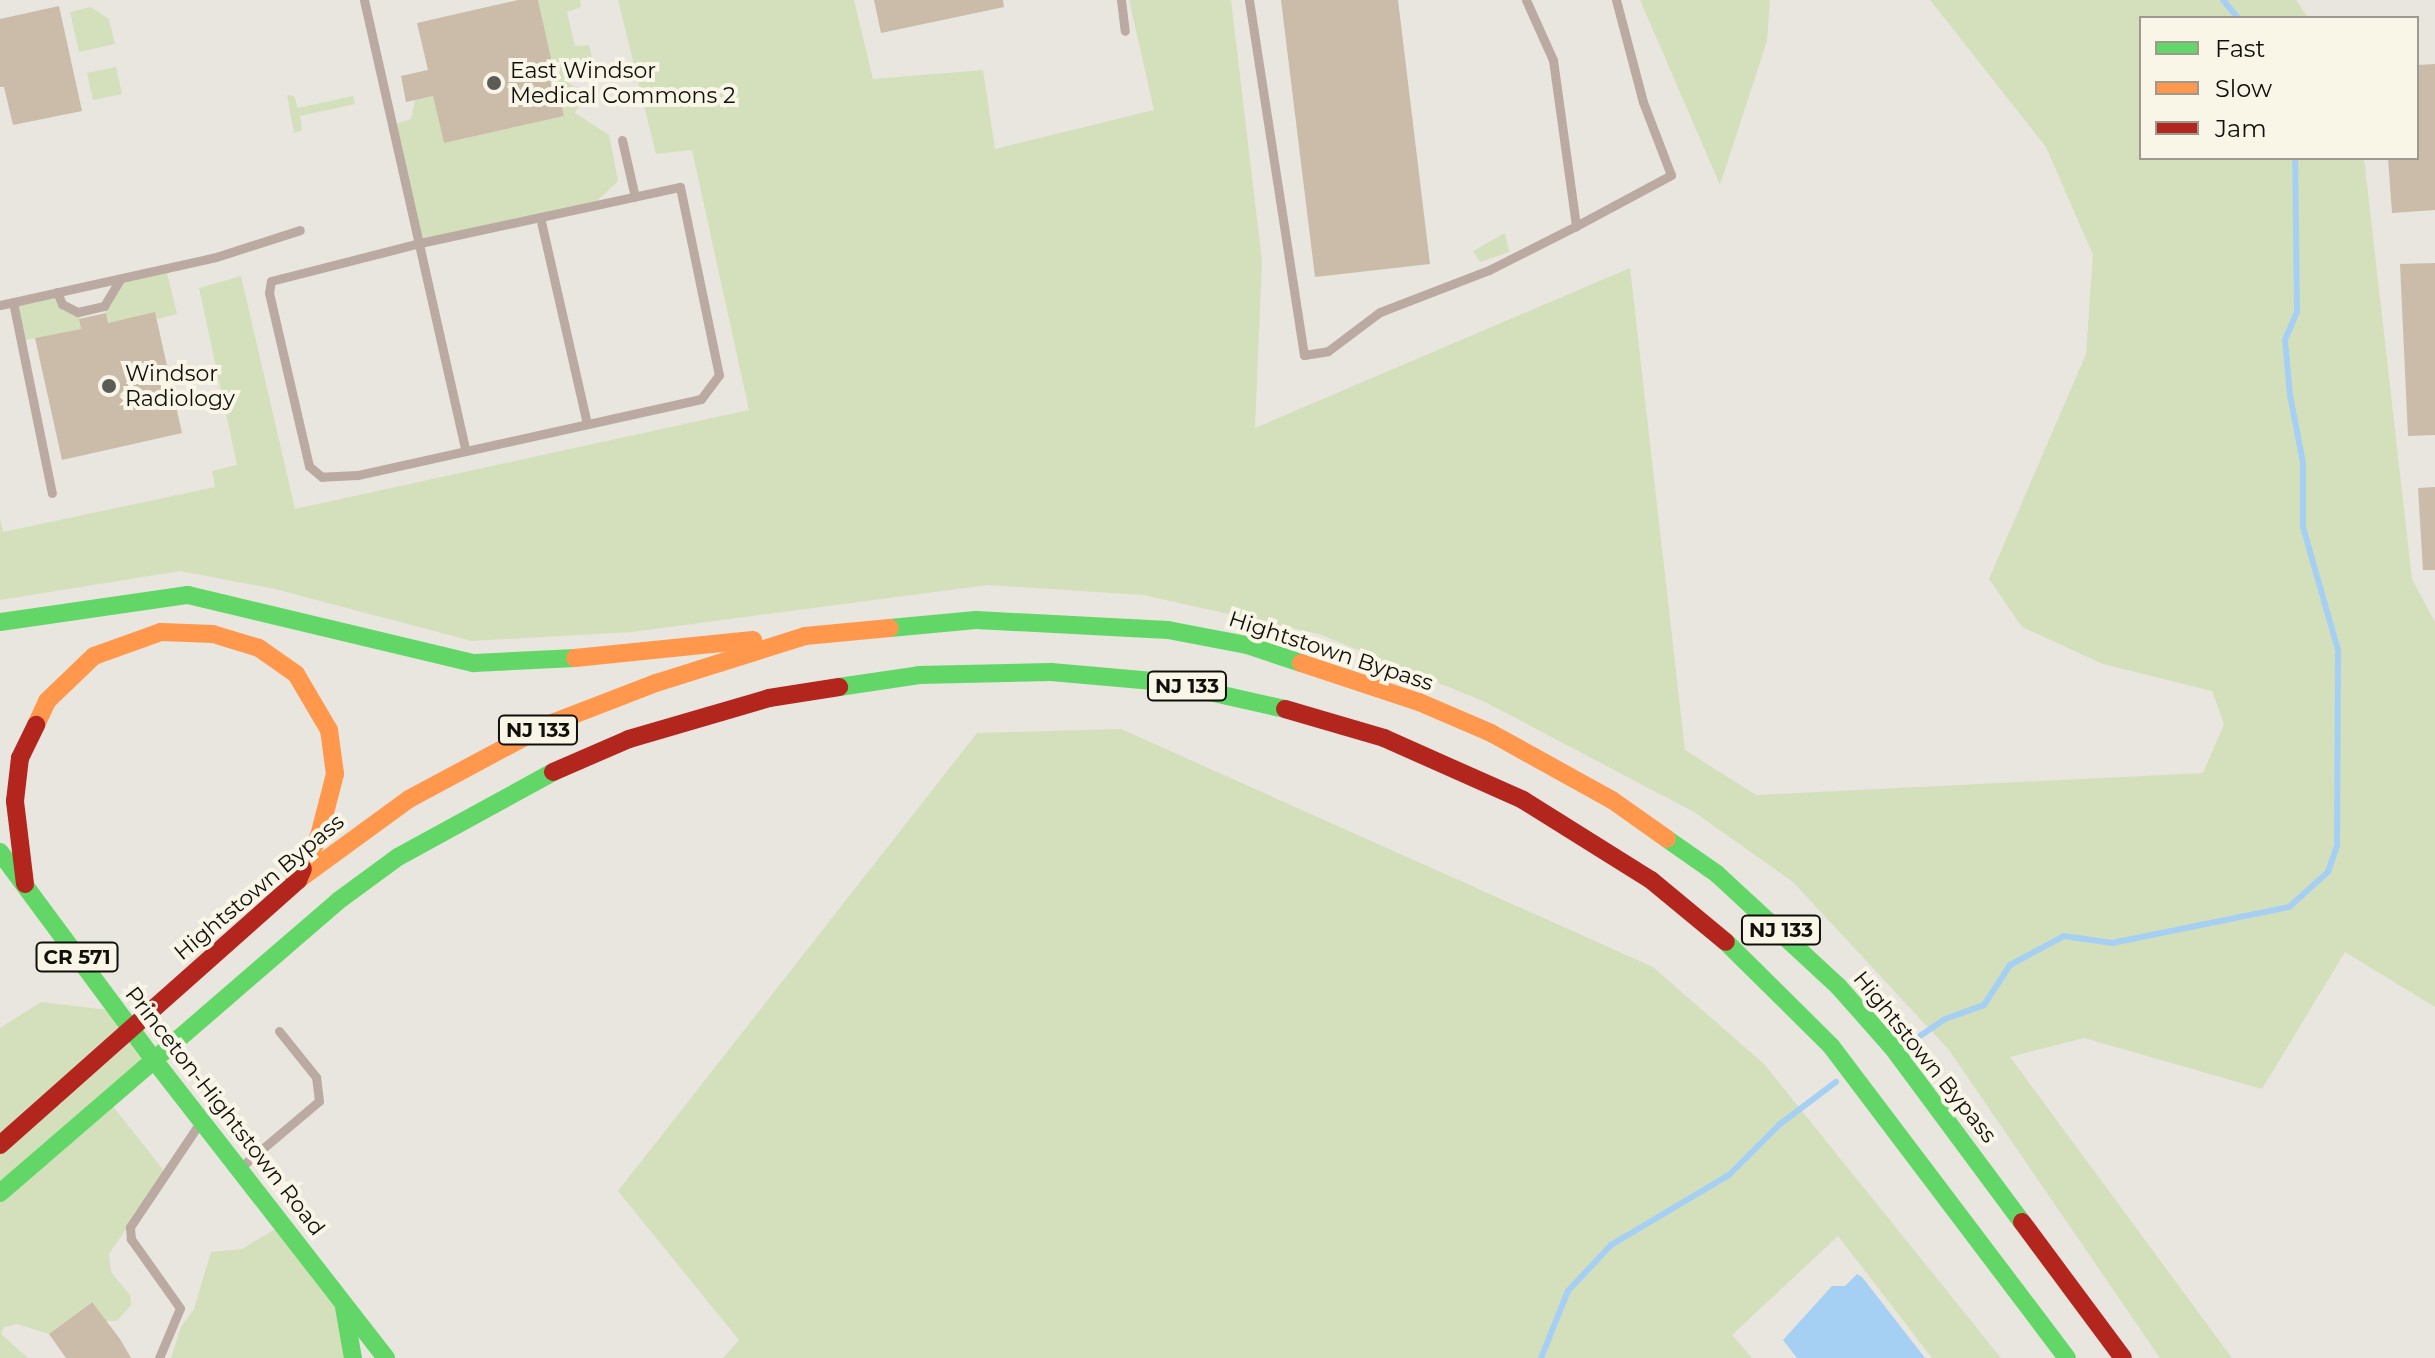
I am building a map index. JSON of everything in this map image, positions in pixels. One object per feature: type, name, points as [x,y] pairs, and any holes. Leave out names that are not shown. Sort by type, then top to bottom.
[{"type":"main road","points":[[0,622],[159,595],[188,595],[442,659],[512,664],[805,636]]},
{"type":"main road","name":"Hightstown Bypass","points":[[0,1145],[298,880],[409,799],[547,725],[656,683],[805,636],[976,620],[1168,630],[1247,645],[1391,692],[1561,769],[1717,874],[1838,986],[1942,1112],[2123,1358]]},
{"type":"main road","points":[[25,884],[16,780],[35,720],[60,684],[94,656],[136,637],[186,631],[259,648],[296,674],[320,708],[329,730],[335,774],[319,836],[298,880]]},
{"type":"main road","name":"NJ 133","points":[[154,1060],[338,901],[398,857],[527,783],[629,739],[769,698],[919,675],[1051,672],[1165,682],[1313,714],[1384,738],[1523,800],[1651,880],[1748,961],[1831,1046],[2067,1358]]},
{"type":"main road","name":"Princeton-Hightstown Road","points":[[0,852],[130,1030],[386,1358]]},
{"type":"main road","points":[[0,1193],[154,1060]]},
{"type":"main road","points":[[343,1303],[353,1358]]},
{"type":"lane","points":[[364,0],[466,451]]},
{"type":"lane","points":[[1121,0],[1125,31]]},
{"type":"lane","points":[[1249,0],[1304,355],[1328,351],[1380,312],[1467,280],[1671,175],[1643,102],[1616,0]]},
{"type":"lane","points":[[1526,0],[1553,60],[1576,226]]},
{"type":"lane","points":[[622,140],[635,197]]},
{"type":"lane","points":[[680,187],[719,375],[701,399],[466,451],[322,477],[309,466],[269,293],[271,281],[420,243],[540,217],[680,187]]},
{"type":"lane","points":[[540,217],[587,424]]},
{"type":"lane","points":[[0,305],[216,257],[300,230]]},
{"type":"lane","points":[[57,292],[62,304],[78,312],[104,306],[120,279]]},
{"type":"lane","points":[[13,302],[52,493]]},
{"type":"lane","points":[[238,1169],[319,1101],[316,1077],[279,1031]]},
{"type":"lane","points":[[159,1358],[180,1308],[131,1239],[130,1227],[201,1121]]},
{"type":"green space","points":[[538,0],[580,0],[581,7],[567,12],[575,46],[589,45],[596,73],[579,65],[567,82],[585,93],[575,113],[609,135],[618,181],[597,201],[420,243],[393,125],[411,119],[415,100],[433,96],[444,143],[564,116]]},
{"type":"green space","points":[[618,0],[854,0],[873,79],[983,70],[995,149],[1154,110],[1129,0],[1231,0],[1262,261],[1255,428],[1630,268],[1685,750],[1756,795],[2203,773],[2224,724],[2212,691],[2103,664],[2022,627],[1989,579],[2086,354],[2093,255],[2046,147],[1930,0],[2296,0],[2307,16],[2139,16],[2139,160],[2364,160],[2412,579],[2435,622],[2435,1007],[2345,952],[2262,1089],[2084,1038],[2010,1057],[2232,1358],[2160,1358],[1949,1050],[1793,882],[1694,812],[1483,701],[1319,634],[1143,595],[988,585],[632,632],[472,641],[275,589],[180,571],[0,600],[0,519],[3,532],[215,487],[212,471],[237,465],[199,288],[241,276],[295,509],[749,410],[692,150],[656,154]]},
{"type":"green space","points":[[1640,0],[1770,0],[1767,41],[1720,185]]},
{"type":"green space","points":[[91,7],[109,19],[115,44],[79,52],[70,12]]},
{"type":"green space","points":[[116,67],[122,94],[93,100],[87,73]]},
{"type":"green space","points":[[287,95],[294,96],[298,108],[353,96],[355,104],[300,116],[302,130],[294,133]]},
{"type":"green space","points":[[1505,233],[1509,252],[1480,262],[1473,251]]},
{"type":"green space","points":[[166,269],[177,314],[157,319],[155,313],[108,323],[104,306],[120,279]]},
{"type":"green space","points":[[57,292],[62,304],[78,312],[81,329],[20,341],[13,302]]},
{"type":"green space","points":[[1121,729],[1653,967],[1764,1064],[2001,1358],[1932,1358],[1838,1236],[1732,1335],[1752,1358],[723,1358],[739,1340],[618,1191],[977,733]]},
{"type":"green space","points":[[41,1002],[117,1011],[154,1060],[108,1100],[165,1172],[109,1254],[111,1272],[130,1295],[131,1305],[117,1321],[106,1321],[91,1302],[49,1334],[17,1324],[4,1327],[1,1334],[28,1358],[0,1358],[0,1028]]},
{"type":"green space","points":[[282,1225],[343,1303],[353,1358],[171,1358],[181,1327],[194,1309],[211,1252],[242,1249]]},
{"type":"water","points":[[1857,1274],[1925,1358],[1797,1358],[1783,1340],[1832,1286],[1845,1286]]},
{"type":"building","name":"East Windsor Medical Commons 2","points":[[518,0],[538,0],[564,116],[444,143],[433,96],[406,102],[401,76],[428,70],[417,23]]},
{"type":"building","points":[[874,0],[1003,0],[1004,7],[881,33]]},
{"type":"building","points":[[1281,0],[1398,0],[1430,264],[1315,277]]},
{"type":"building","points":[[59,6],[82,111],[13,125],[4,87],[0,87],[0,19]]},
{"type":"building","points":[[2435,64],[2435,210],[2392,213],[2388,160],[2419,160],[2419,65]]},
{"type":"building","points":[[2435,263],[2435,435],[2408,436],[2400,264]]},
{"type":"building","name":"Windsor Radiology","points":[[155,312],[182,433],[62,460],[35,338],[81,329],[79,319],[106,313],[108,323]]},
{"type":"building","points":[[2435,487],[2435,570],[2423,570],[2418,488]]},
{"type":"building","points":[[92,1302],[131,1358],[66,1358],[49,1334]]},
{"type":"waterway","points":[[2223,0],[2236,16]]},
{"type":"waterway","points":[[1914,1040],[1945,1019],[1984,1005],[2010,965],[2064,936],[2112,943],[2289,907],[2328,872],[2337,846],[2338,650],[2303,527],[2303,463],[2290,395],[2285,340],[2297,312],[2295,160]]},
{"type":"waterway","points":[[1541,1358],[1568,1291],[1611,1245],[1729,1175],[1780,1124],[1836,1082]]},
{"type":"traffic: fast","points":[[0,622],[188,595],[474,663],[575,658]]},
{"type":"traffic: fast","points":[[890,628],[976,620],[1168,630],[1247,645],[1301,663]]},
{"type":"traffic: fast","points":[[839,687],[919,675],[1051,672],[1165,682],[1285,709]]},
{"type":"traffic: fast","points":[[154,1060],[338,901],[398,857],[553,772]]},
{"type":"traffic: fast","points":[[1667,839],[1717,874],[1838,986],[1892,1047],[2022,1222]]},
{"type":"traffic: fast","points":[[0,852],[154,1060]]},
{"type":"traffic: fast","points":[[1726,942],[1831,1046],[2067,1358]]},
{"type":"traffic: fast","points":[[0,1193],[154,1060],[386,1358]]},
{"type":"traffic: fast","points":[[344,1307],[353,1358]]},
{"type":"traffic: slow","points":[[298,880],[409,799],[547,725],[656,683],[805,636],[890,628]]},
{"type":"traffic: slow","points":[[36,725],[47,701],[94,656],[161,632],[213,634],[259,648],[296,674],[329,730],[335,774],[319,836],[303,869]]},
{"type":"traffic: slow","points":[[575,658],[753,640]]},
{"type":"traffic: slow","points":[[1301,663],[1419,702],[1491,733],[1612,800],[1667,839]]},
{"type":"traffic: jam","points":[[553,772],[629,739],[769,698],[839,687]]},
{"type":"traffic: jam","points":[[1285,709],[1384,738],[1523,800],[1651,880],[1726,942]]},
{"type":"traffic: jam","points":[[25,884],[15,801],[20,758],[36,725]]},
{"type":"traffic: jam","points":[[0,1145],[298,880],[303,869]]},
{"type":"traffic: jam","points":[[2022,1222],[2123,1358]]},
{"type":"place","name":"East Windsor Medical Commons 2","points":[[494,83]]},
{"type":"place","name":"Windsor Radiology","points":[[109,386]]}]
